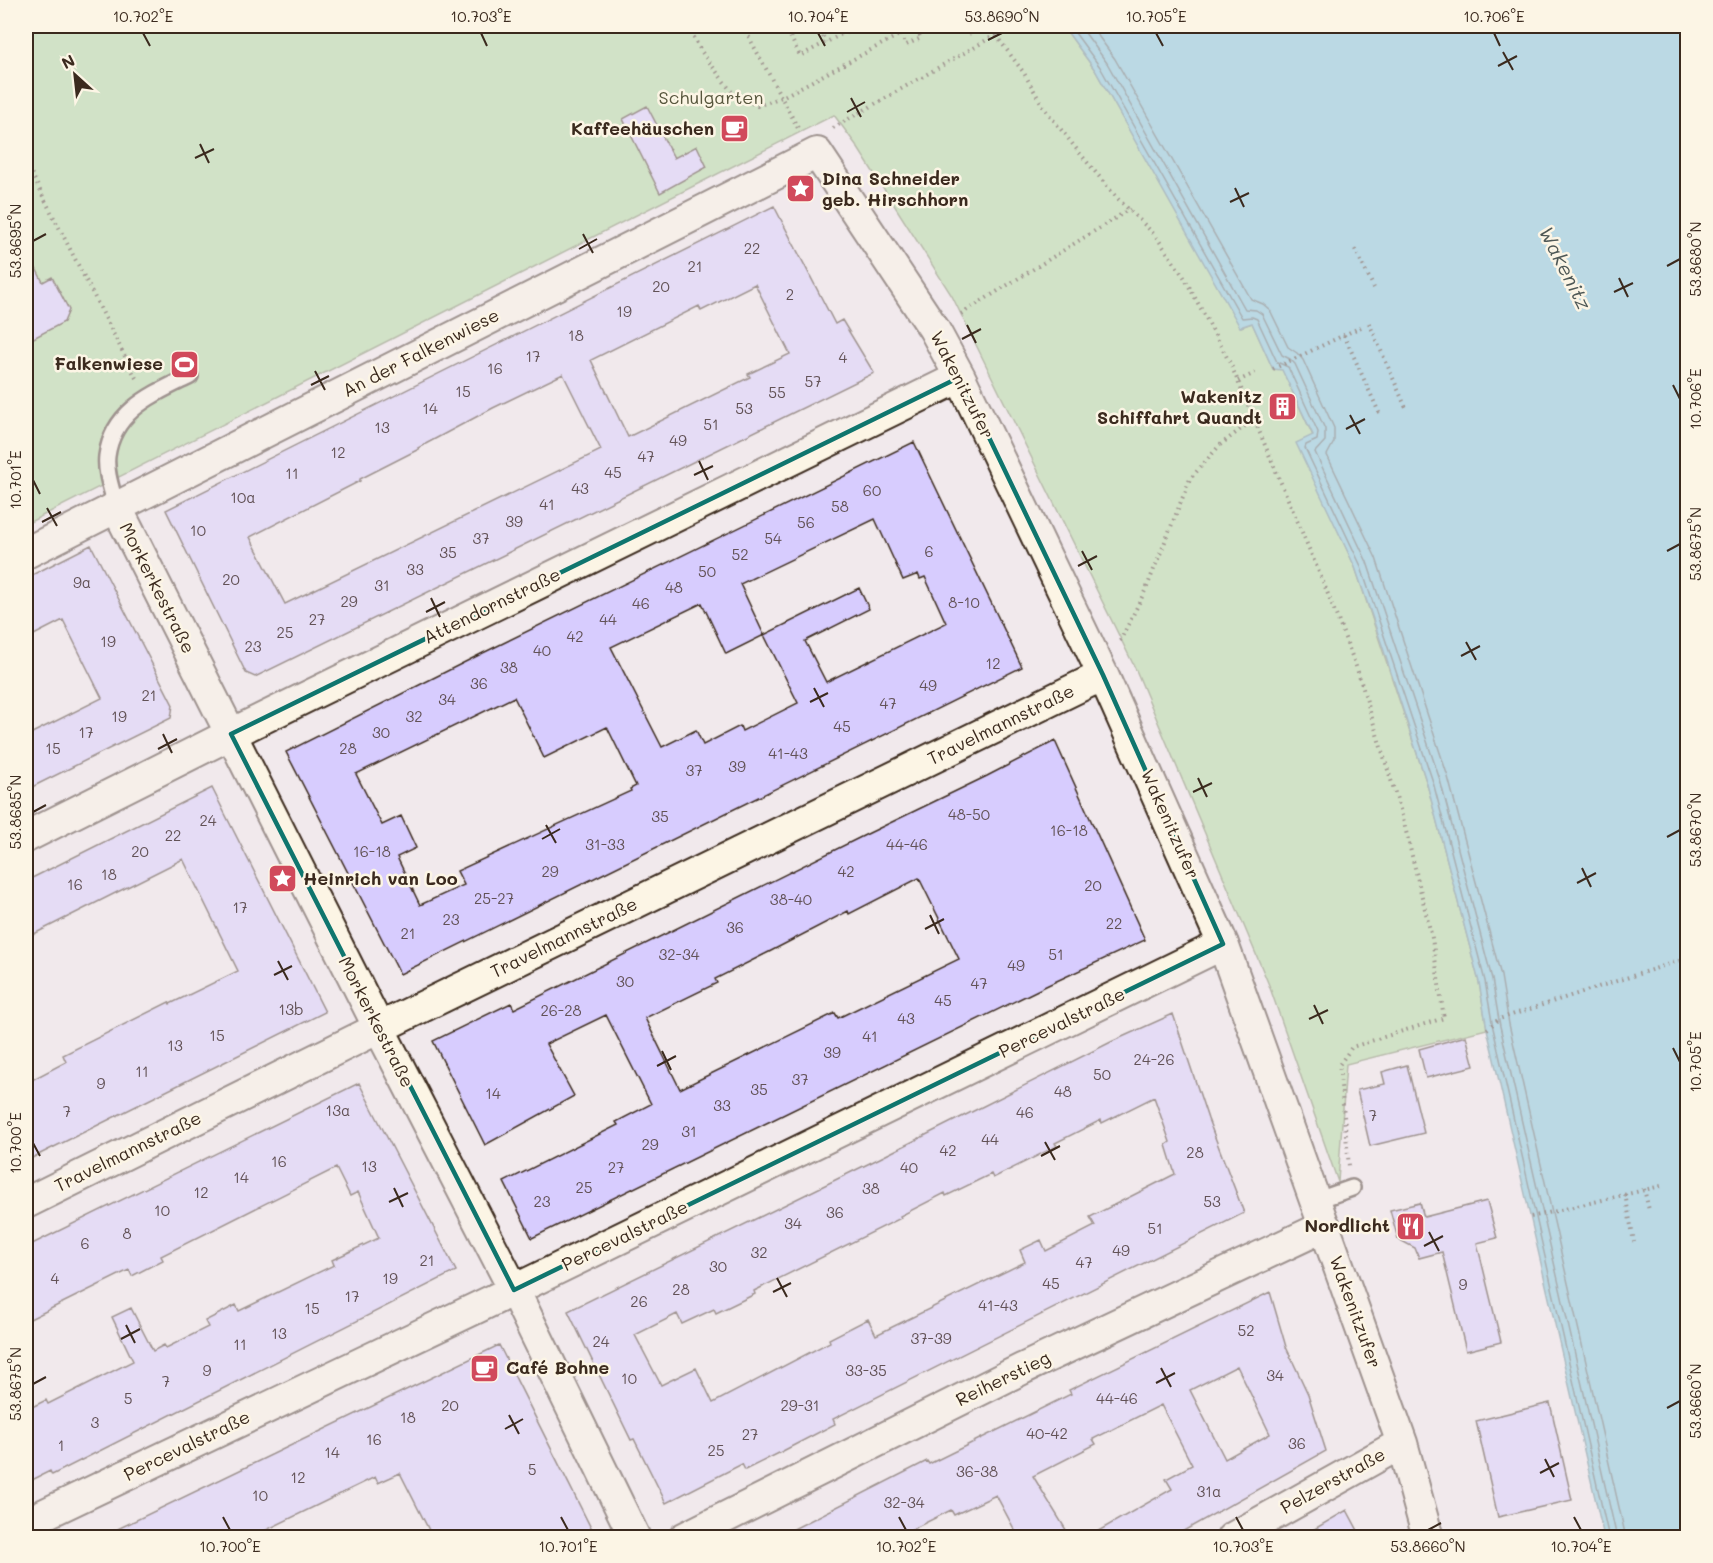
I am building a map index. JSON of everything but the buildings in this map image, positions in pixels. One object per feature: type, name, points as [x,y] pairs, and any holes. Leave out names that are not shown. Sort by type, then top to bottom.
[{"type":"street","name":"Wakenitzufer","points":[[813,148],[934,329],[960,377],[1103,675],[1223,944],[1402,1443],[1428,1538]]},
{"type":"street","name":"An der Falkenwiese","points":[[26,553],[813,148]]},
{"type":"street","name":"Attendornstraße","points":[[26,837],[231,734],[960,377]]},
{"type":"street","name":"Morkerkestraße","points":[[116,506],[514,1290],[635,1538]]},
{"type":"street","name":"Travelmannstraße","points":[[26,1203],[1103,675]]},
{"type":"street","name":"Percevalstraße","points":[[26,1523],[514,1290],[1223,944]]},
{"type":"street","name":"Reiherstieg","points":[[684,1538],[1024,1368],[1320,1213]]},
{"type":"street","name":"Pelzerstraße","points":[[1232,1538],[1402,1443]]},
{"type":"lane","points":[[116,506],[108,474],[107,456],[116,427],[125,415],[146,398],[190,376]]},
{"type":"lane","points":[[1320,1213],[1352,1188]]},
{"type":"path","points":[[26,31],[37,26]]},
{"type":"path","points":[[688,26],[701,51],[731,92],[758,106],[782,98],[901,34]]},
{"type":"path","points":[[743,26],[800,132],[813,148],[997,34]]},
{"type":"path","points":[[785,26],[800,56],[847,28],[857,26]]},
{"type":"path","points":[[817,26],[826,42]]},
{"type":"path","points":[[899,26],[906,45],[921,38],[915,26]]},
{"type":"path","points":[[989,26],[997,34],[1051,117],[1116,196],[1155,235],[1184,277],[1238,381],[1324,584],[1357,669],[1406,830],[1432,938],[1444,1018],[1352,1047],[1340,1065],[1352,1188]]},
{"type":"path","points":[[26,163],[146,398]]},
{"type":"path","points":[[934,329],[1130,209]]},
{"type":"path","points":[[1355,249],[1374,288]]},
{"type":"path","points":[[1369,323],[1406,408]]},
{"type":"path","points":[[1273,369],[1363,326]]},
{"type":"path","points":[[1344,335],[1381,417]]},
{"type":"path","points":[[1238,381],[1255,372]]},
{"type":"path","points":[[1103,675],[1147,587],[1190,479],[1220,445],[1253,420]]},
{"type":"path","points":[[1487,1029],[1499,1018],[1688,958]]},
{"type":"path","points":[[1531,1217],[1661,1186]]},
{"type":"path","points":[[1644,1190],[1649,1210]]},
{"type":"path","points":[[1625,1194],[1634,1242]]},
{"type":"highlighted area","points":[[960,377],[1103,675],[1223,944],[514,1290],[231,734]]},
{"type":"green space","name":"Schulgarten","points":[[26,26],[962,26],[970,35],[977,26],[1063,26],[1095,70],[1241,327],[1252,323],[1273,369],[1282,369],[1313,436],[1297,443],[1355,567],[1427,784],[1479,982],[1487,1029],[1346,1064],[1338,1182],[1269,985],[1136,670],[952,296],[856,145],[834,115],[26,524]]},
{"type":"water","name":"Wakenitz","points":[[1063,26],[1687,26],[1687,1537],[1604,1537],[1487,1029],[1479,982],[1427,784],[1355,567],[1296,443],[1313,435],[1282,370],[1273,369],[1252,323],[1240,327],[1095,70]]},
{"type":"place","name":"Kaffeehäuschen","points":[[735,129]]},
{"type":"place","name":"Dina Schneider geb. Hirschhorn","points":[[801,189]]},
{"type":"place","name":"Falkenwiese","points":[[184,364]]},
{"type":"place","name":"Wakenitz Schiffahrt Quandt","points":[[1283,407]]},
{"type":"place","name":"Heinrich van Loo","points":[[282,879]]},
{"type":"place","name":"Nordlicht","points":[[1411,1226]]},
{"type":"place","name":"Café Bohne","points":[[485,1368]]}]
